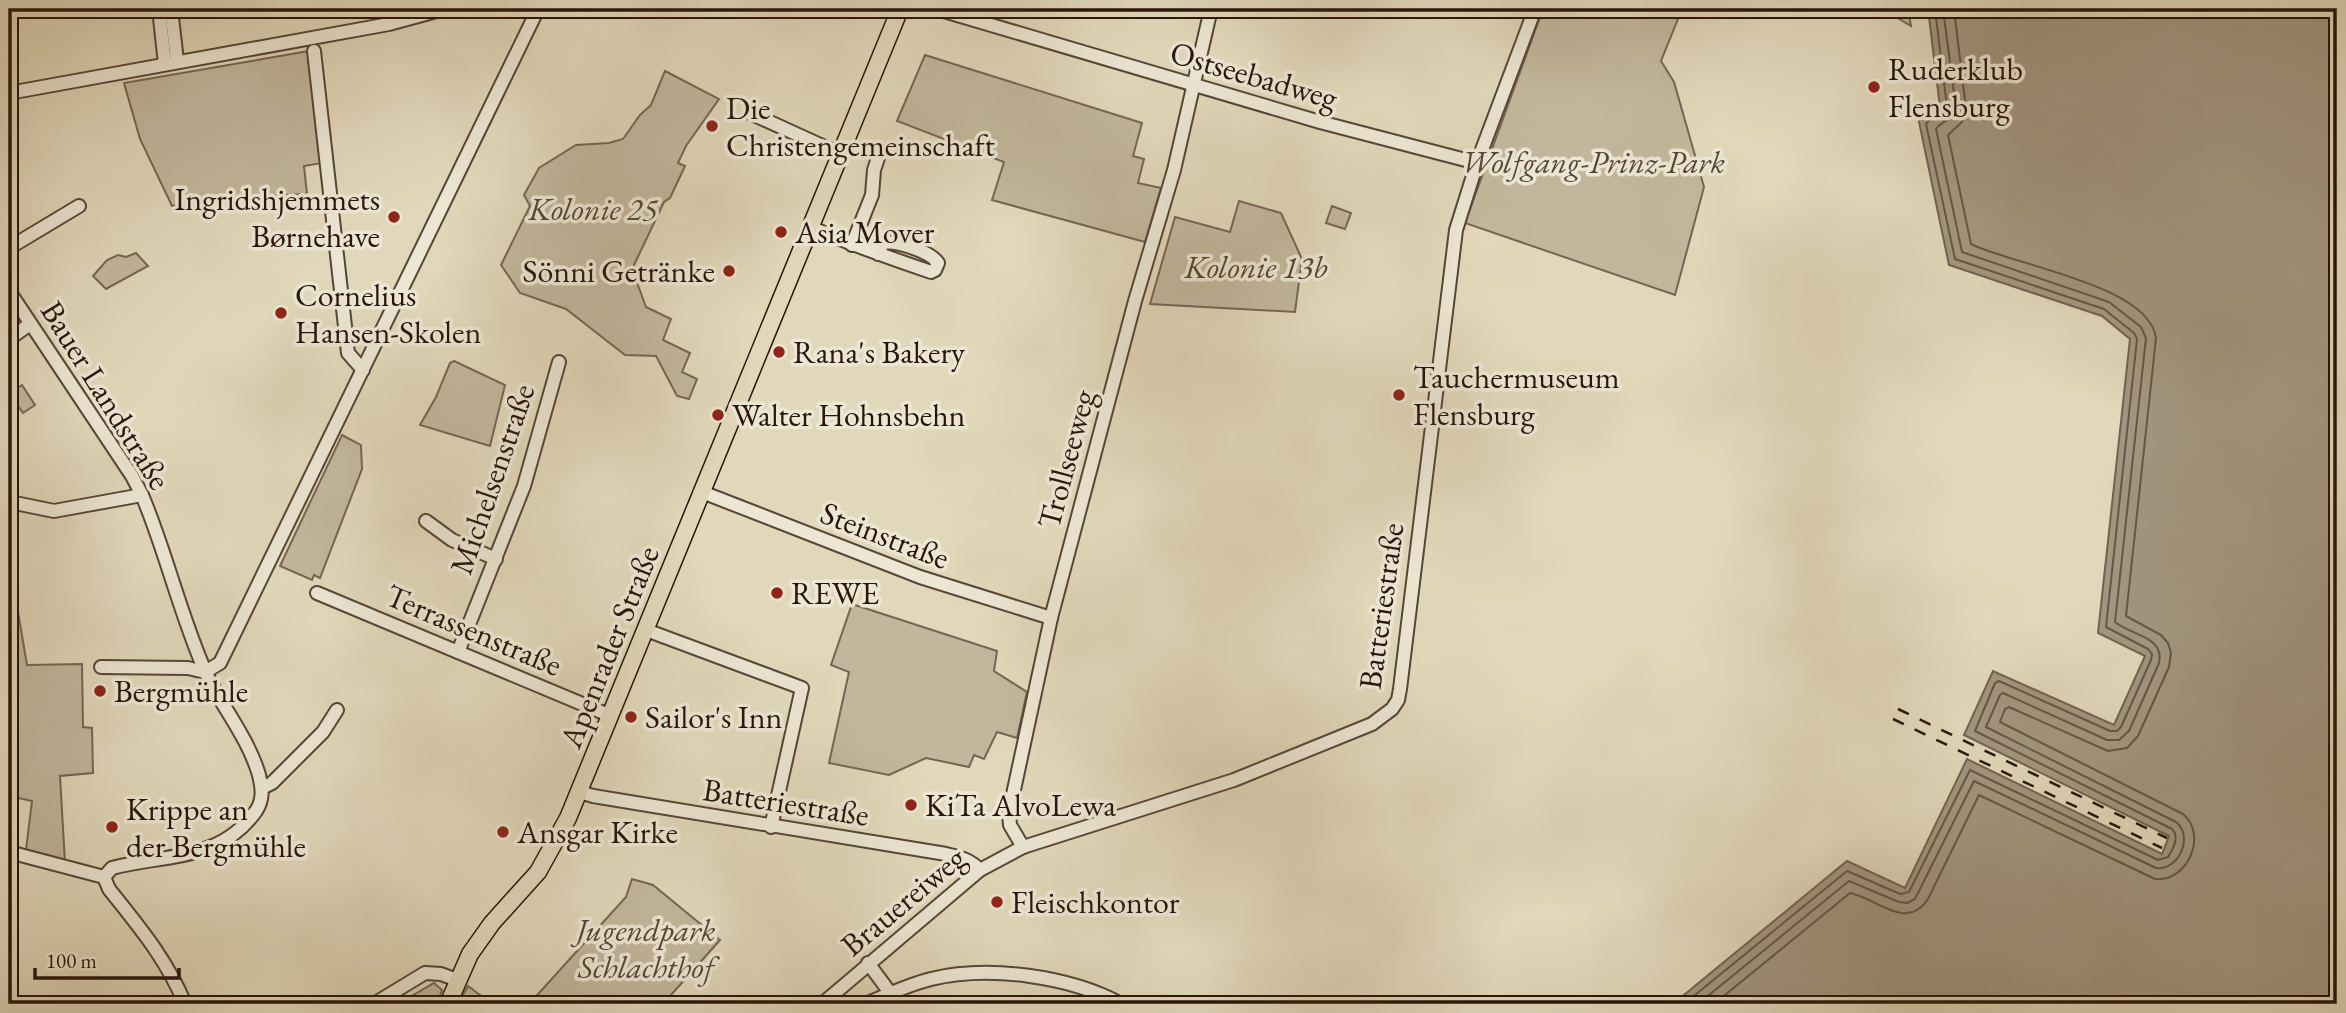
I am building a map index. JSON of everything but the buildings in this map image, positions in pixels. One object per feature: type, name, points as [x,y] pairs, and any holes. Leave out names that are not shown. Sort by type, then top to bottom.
[{"type":"main road","name":"Apenrader Straße","points":[[448,1004],[470,954],[492,923],[538,873],[580,792],[900,9]]},
{"type":"street","points":[[159,9],[171,62]]},
{"type":"street","points":[[171,9],[171,62]]},
{"type":"street","points":[[9,93],[389,24],[444,9]]},
{"type":"street","points":[[101,667],[188,668],[205,671],[220,663],[538,9]]},
{"type":"street","name":"Ostseebadweg","points":[[937,9],[1320,122],[1477,163]]},
{"type":"street","name":"Trollseeweg","points":[[1024,847],[1010,825],[1009,813],[1051,618],[1135,301],[1174,170],[1211,9]]},
{"type":"street","name":"Batteriestraße","points":[[1024,847],[1250,774],[1371,724],[1392,709],[1400,689],[1456,230],[1477,163],[1535,9]]},
{"type":"street","points":[[314,51],[348,353],[363,370]]},
{"type":"street","points":[[750,113],[841,154]]},
{"type":"street","points":[[852,245],[872,195],[878,158]]},
{"type":"street","points":[[9,248],[79,206]]},
{"type":"street","points":[[810,227],[878,254]]},
{"type":"street","name":"Bauer Landstraße","points":[[9,292],[142,495],[205,671],[253,758],[262,788]]},
{"type":"street","points":[[9,339],[30,324]]},
{"type":"street","name":"Michelsenstraße","points":[[458,652],[524,486],[559,362]]},
{"type":"street","name":"Steinstraße","points":[[702,492],[943,586],[1051,618]]},
{"type":"street","points":[[10,502],[54,511],[142,495]]},
{"type":"street","points":[[426,522],[452,540],[496,559]]},
{"type":"street","name":"Terrassenstraße","points":[[317,593],[611,716]]},
{"type":"street","points":[[646,630],[802,688],[771,827]]},
{"type":"street","points":[[104,877],[112,867],[168,859],[219,843],[237,831],[257,809],[262,799],[262,788],[271,783],[323,732],[337,709]]},
{"type":"street","name":"Batteriestraße","points":[[580,792],[771,827],[946,854],[962,858],[980,870]]},
{"type":"street","name":"Brauereiweg","points":[[822,1004],[980,870],[1024,847]]},
{"type":"street","points":[[9,852],[104,877]]},
{"type":"street","points":[[104,877],[108,889],[162,957],[174,976],[185,1004]]},
{"type":"street","points":[[868,963],[891,994]]},
{"type":"street","points":[[374,1004],[425,973],[441,974],[457,980]]},
{"type":"street","points":[[866,1004],[931,979],[994,973],[1056,981],[1121,1004]]},
{"type":"green space","name":"Wolfgang-Prinz-Park","points":[[1543,9],[1682,9],[1661,61],[1674,82],[1704,187],[1675,295],[1465,223]]},
{"type":"green space","points":[[1883,9],[1908,9],[1911,26]]},
{"type":"green space","points":[[309,51],[322,163],[304,166],[307,194],[234,197],[172,206],[140,139],[124,83]]},
{"type":"green space","points":[[925,55],[1142,123],[1133,156],[1144,159],[1138,183],[1161,188],[1145,242],[992,200],[1004,162],[897,121]]},
{"type":"green space","name":"Kolonie 25","points":[[665,71],[719,99],[686,146],[678,163],[685,166],[670,198],[664,202],[634,265],[635,277],[646,307],[671,319],[663,340],[690,353],[682,372],[697,379],[689,399],[677,396],[656,356],[625,355],[566,309],[520,293],[501,265],[530,206],[524,195],[539,168],[576,145],[609,143],[623,139],[640,115],[651,105]]},
{"type":"green space","name":"Kolonie 13b","points":[[1239,201],[1281,213],[1302,259],[1295,312],[1150,304],[1175,217],[1230,232]]},
{"type":"green space","points":[[1332,206],[1351,213],[1345,229],[1326,223]]},
{"type":"green space","points":[[136,253],[148,266],[106,289],[93,276],[107,260],[118,255],[126,257]]},
{"type":"green space","points":[[454,361],[505,385],[490,446],[420,425],[436,397],[450,363]]},
{"type":"green space","points":[[22,385],[35,405],[23,413],[16,403],[14,390]]},
{"type":"green space","points":[[342,435],[361,445],[362,469],[320,578],[314,575],[312,580],[280,566]]},
{"type":"green space","points":[[9,559],[27,665],[82,664],[83,727],[92,728],[93,773],[60,776],[65,863],[26,850],[32,801],[9,796]]},
{"type":"green space","points":[[852,604],[997,651],[994,671],[1027,692],[1017,738],[997,732],[984,759],[974,755],[969,767],[926,758],[889,775],[829,763],[849,672],[831,665]]},
{"type":"green space","name":"Jugendpark Schlachthof","points":[[632,879],[653,885],[720,940],[663,1004],[529,1004],[626,897]]},
{"type":"green space","points":[[434,983],[442,990],[437,1004],[398,1004]]},
{"type":"green space","name":"Jugendpark Schlachthof","points":[[468,986],[492,1004],[458,1004]]},
{"type":"water","points":[[1928,9],[2337,9],[2337,1004],[1673,1004],[1847,861],[1905,888],[1967,759],[2162,854],[2169,836],[1964,735],[1993,671],[2114,725],[2145,656],[2098,633],[2130,339],[2102,316],[1949,265],[1918,117],[1940,107]]},
{"type":"railway","points":[[1898,709],[2167,838]]},
{"type":"railway","points":[[1893,719],[2162,848]]},
{"type":"place","name":"Ruderklub Flensburg","points":[[1874,87]]},
{"type":"place","name":"Die Christengemeinschaft","points":[[712,126]]},
{"type":"place","name":"Ingridshjemmets Børnehave","points":[[394,217]]},
{"type":"place","name":"Asia Mover","points":[[781,232]]},
{"type":"place","name":"Sönni Getränke","points":[[729,271]]},
{"type":"place","name":"Cornelius Hansen-Skolen","points":[[281,313]]},
{"type":"place","name":"Rana's Bakery","points":[[779,352]]},
{"type":"place","name":"Tauchermuseum Flensburg","points":[[1399,395]]},
{"type":"place","name":"Walter Hohnsbehn","points":[[718,415]]},
{"type":"place","name":"REWE","points":[[777,593]]},
{"type":"place","name":"Bergmühle","points":[[100,691]]},
{"type":"place","name":"Sailor's Inn","points":[[631,717]]},
{"type":"place","name":"KiTa AlvoLewa","points":[[911,805]]},
{"type":"place","name":"Krippe an der Bergmühle","points":[[112,827]]},
{"type":"place","name":"Ansgar Kirke","points":[[503,832]]},
{"type":"place","name":"Fleischkontor","points":[[997,902]]}]
